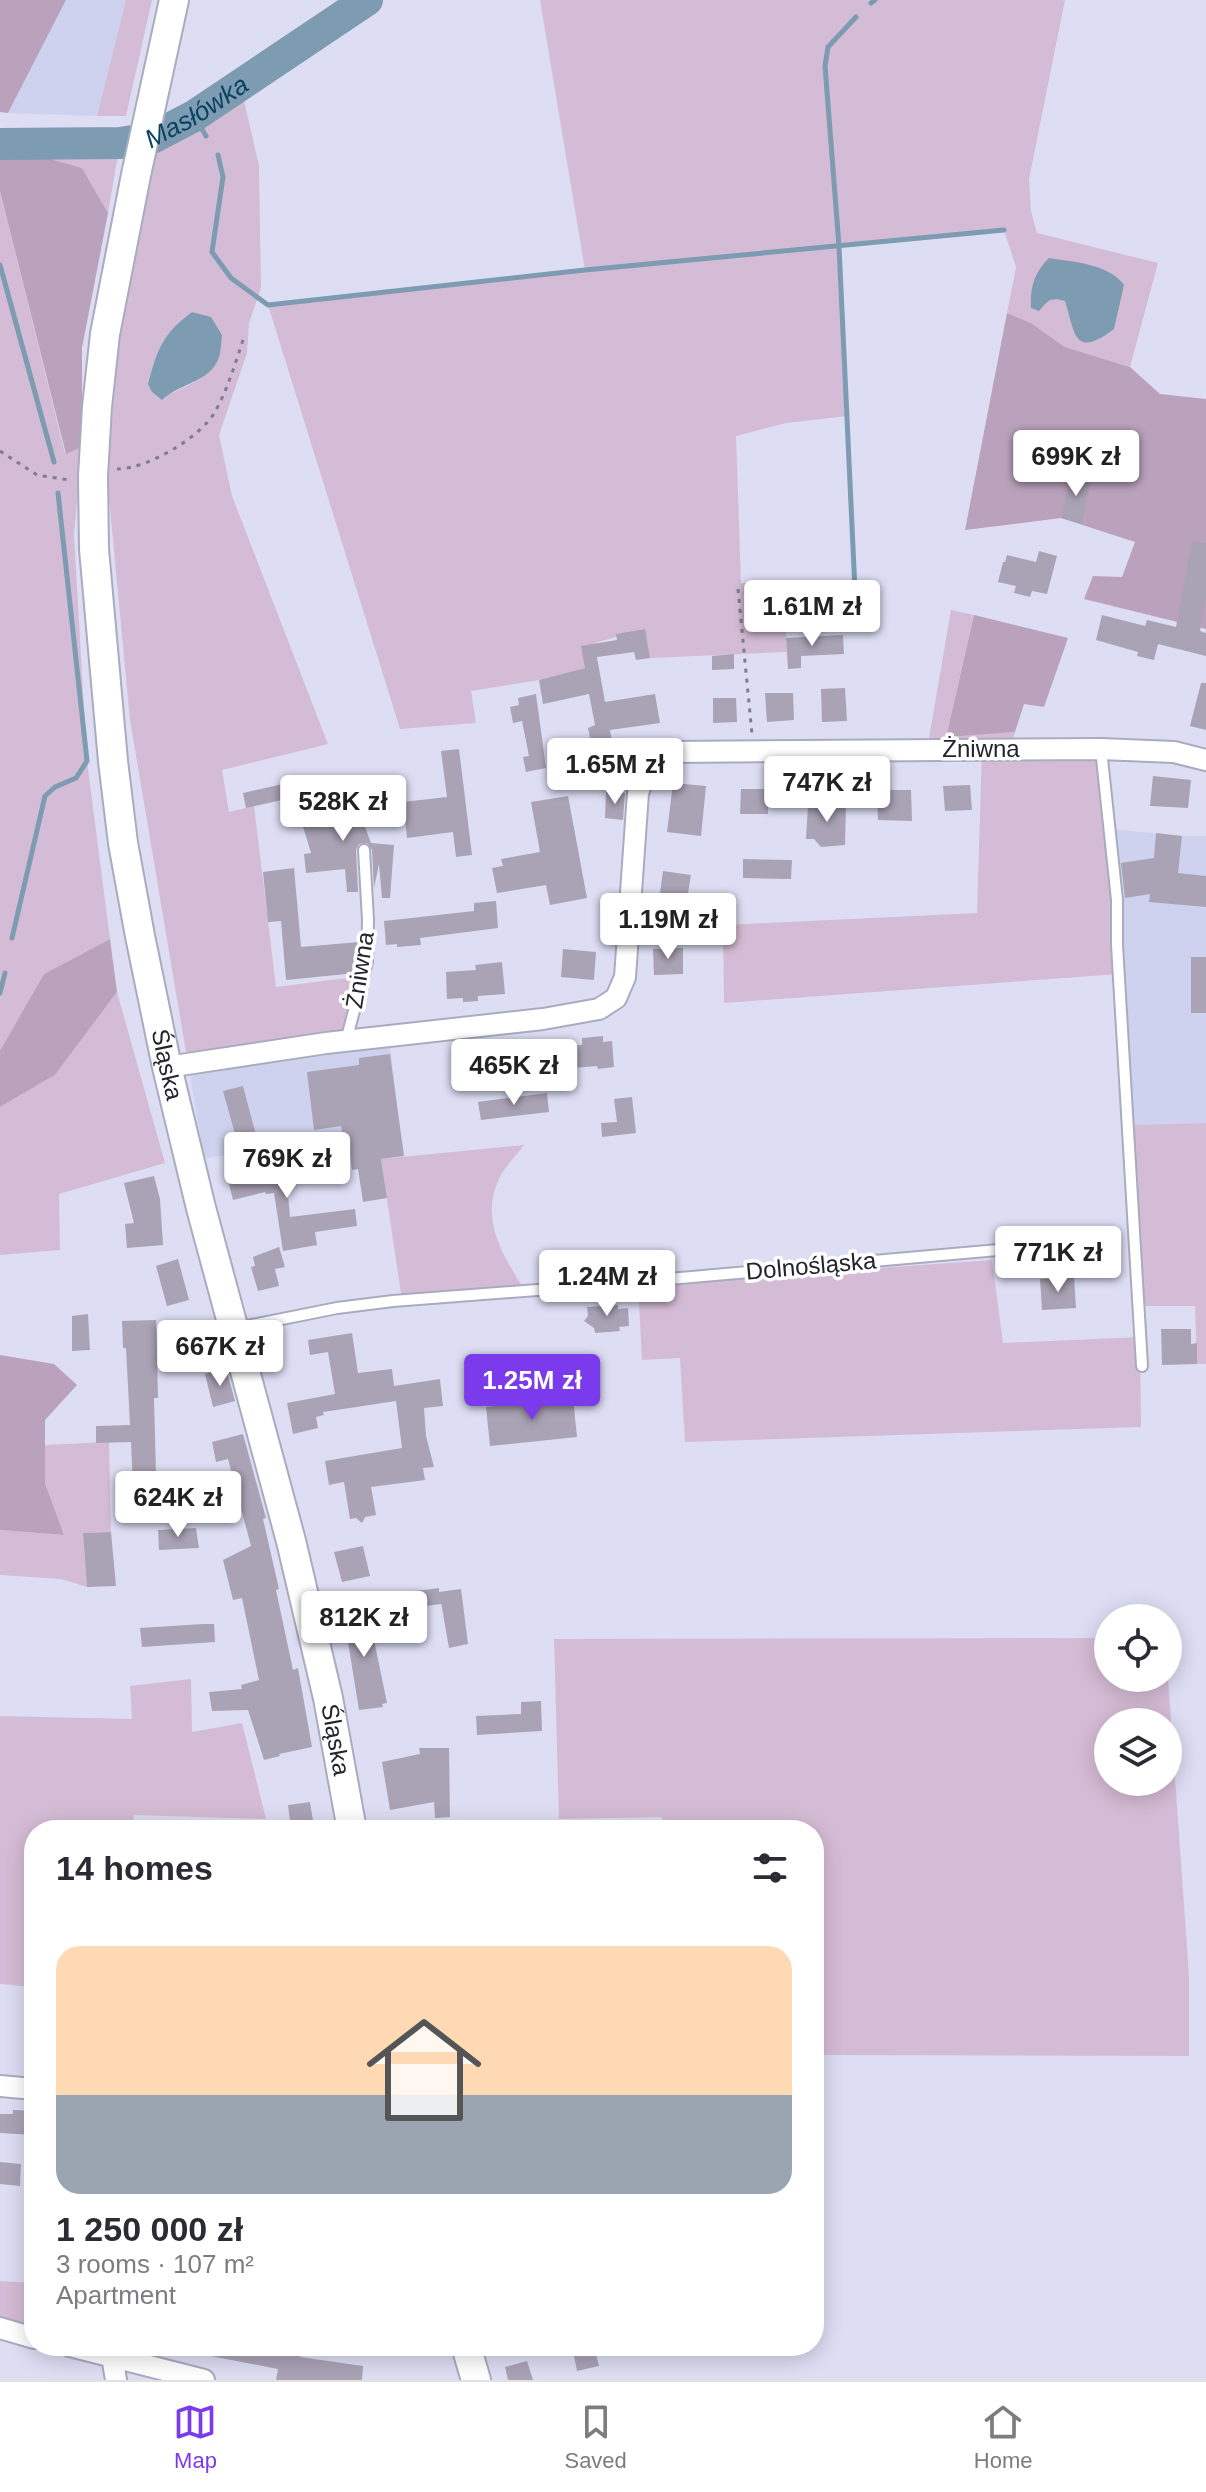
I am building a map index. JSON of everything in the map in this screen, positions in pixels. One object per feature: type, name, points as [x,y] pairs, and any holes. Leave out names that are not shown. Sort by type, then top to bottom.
[{"type":"street","name":"Śląska","points":[[174,0],[105,334],[93,472],[94,549],[113,761],[123,843],[167,1067],[201,1208],[298,1569],[328,1698],[350,1820]]},
{"type":"street","name":"Żniwna","points":[[167,1067],[346,1041],[543,1019],[599,1009],[616,998],[625,977],[638,793],[655,757],[669,752],[1101,749],[1174,752],[1206,760]]},
{"type":"street","points":[[0,2086],[24,2088]]},
{"type":"street","points":[[0,2328],[24,2335]]},
{"type":"street","points":[[116,2380],[112,2356],[204,2380]]},
{"type":"street","points":[[469,2356],[476,2380]]},
{"type":"lane","points":[[1101,749],[1117,900],[1117,945],[1142,1366]]},
{"type":"lane","name":"Żniwna","points":[[346,1041],[367,962],[364,850]]},
{"type":"lane","name":"Dolnośląska","points":[[235,1329],[337,1308],[393,1301],[1101,1241]]},
{"type":"path","points":[[0,451],[37,475],[63,480],[93,472],[130,469],[155,460],[186,441],[215,414],[243,340]]},
{"type":"path","points":[[738,589],[753,750]]},
{"type":"shaded area","points":[[0,0],[66,0],[8,113],[0,112]]},
{"type":"shaded area","points":[[66,0],[126,0],[97,116],[8,113]]},
{"type":"shaded area","points":[[126,0],[152,0],[126,116],[97,116]]},
{"type":"shaded area","points":[[540,0],[1065,0],[1029,179],[1031,211],[1037,233],[1158,263],[1130,367],[1065,347],[1031,323],[1007,313],[1016,267],[1004,230],[839,246],[848,416],[786,423],[736,436],[741,583],[797,584],[820,602],[823,616],[785,620],[787,652],[650,658],[644,629],[595,643],[585,668],[539,680],[471,691],[476,723],[400,729],[268,305],[585,270]]},
{"type":"shaded area","points":[[243,96],[259,166],[261,288],[249,323],[247,353],[219,435],[232,496],[328,744],[222,770],[229,812],[254,806],[276,987],[363,976],[346,1041],[188,1064],[130,720],[107,477],[124,282],[155,143]],"holes":[[[192,312],[211,317],[195,382],[168,395],[148,384],[167,335]]]},
{"type":"shaded area","points":[[118,155],[108,213],[82,168],[40,156]]},
{"type":"shaded area","points":[[40,156],[82,168],[108,213],[82,348],[82,447],[66,454],[0,191],[0,159]]},
{"type":"shaded area","points":[[0,191],[65,453],[82,447],[74,535],[87,761],[110,939],[44,974],[0,1054]]},
{"type":"shaded area","points":[[1049,258],[1100,268],[1124,285],[1114,329],[1101,338],[1083,342],[1074,332],[1065,301],[1050,300],[1039,311],[1031,308],[1034,281]]},
{"type":"shaded area","points":[[192,312],[211,317],[222,335],[218,359],[206,374],[162,400],[148,384],[154,362],[167,335]]},
{"type":"shaded area","points":[[1007,313],[1031,323],[1065,347],[1130,367],[1160,394],[1206,399],[1206,629],[1084,599],[1093,576],[1122,577],[1135,542],[1061,518],[965,530]]},
{"type":"shaded area","points":[[951,610],[974,615],[946,736],[1015,732],[1010,748],[1101,749],[1119,974],[724,1003],[723,925],[977,913],[982,750],[927,750]]},
{"type":"shaded area","points":[[974,615],[1068,638],[1044,707],[1024,704],[1015,732],[946,737]]},
{"type":"shaded area","points":[[1110,829],[1206,836],[1206,1123],[1128,1125]]},
{"type":"shaded area","points":[[110,939],[117,992],[55,1075],[0,1107],[0,1051],[44,974]]},
{"type":"shaded area","points":[[117,992],[165,1163],[59,1194],[60,1250],[0,1255],[0,1107],[55,1075]]},
{"type":"shaded area","points":[[389,1036],[400,1131],[204,1158],[188,1064]]},
{"type":"shaded area","points":[[1206,1123],[1206,1364],[1197,1364],[1195,1306],[1139,1306],[1128,1125]]},
{"type":"shaded area","points":[[524,1145],[501,1175],[492,1207],[496,1236],[525,1291],[402,1300],[381,1159]]},
{"type":"shaded area","points":[[992,1260],[1003,1343],[1140,1337],[1141,1427],[685,1442],[680,1358],[642,1360],[638,1285]]},
{"type":"shaded area","points":[[0,1355],[54,1364],[77,1385],[45,1420],[45,1483],[64,1535],[0,1530]]},
{"type":"shaded area","points":[[109,1442],[111,1532],[83,1533],[87,1587],[61,1579],[0,1575],[0,1530],[64,1535],[45,1483],[44,1445]]},
{"type":"shaded area","points":[[1094,1638],[1094,1692],[1169,1692],[1170,1708],[1094,1708],[1094,1796],[1176,1796],[1189,1976],[1189,2056],[824,2055],[824,1820],[662,1820],[662,1817],[559,1819],[554,1639]]},
{"type":"shaded area","points":[[191,1679],[192,1732],[242,1723],[266,1819],[134,1815],[133,1820],[24,1820],[24,1986],[0,1984],[0,1716],[132,1719],[130,1686]]},
{"type":"shaded area","points":[[0,2281],[24,2282],[24,2335],[0,2328]]},
{"type":"building","points":[[1071,473],[1091,476],[1082,524],[1061,518]]},
{"type":"building","points":[[1192,541],[1206,543],[1206,596],[1200,631],[1206,633],[1206,656],[1158,644],[1154,660],[1096,640],[1102,615],[1145,626],[1147,620],[1176,627]]},
{"type":"building","points":[[1039,551],[1057,556],[1047,594],[1032,591],[1030,597],[1014,593],[1016,586],[998,582],[1007,555],[1036,562]]},
{"type":"building","points":[[645,629],[650,658],[636,660],[634,652],[597,657],[605,702],[655,694],[660,723],[610,730],[615,758],[595,763],[588,728],[595,725],[589,694],[543,704],[539,680],[585,668],[581,646],[617,640],[616,634]]},
{"type":"building","points":[[843,635],[844,654],[801,656],[801,668],[788,669],[786,638]]},
{"type":"building","points":[[734,654],[734,669],[712,670],[712,656]]},
{"type":"building","points":[[1201,683],[1206,683],[1206,730],[1190,726]]},
{"type":"building","points":[[845,688],[847,721],[822,722],[821,689]]},
{"type":"building","points":[[765,693],[793,693],[794,720],[767,722]]},
{"type":"building","points":[[536,694],[546,768],[526,772],[523,757],[529,756],[522,721],[513,723],[510,707],[519,705],[518,698]]},
{"type":"building","points":[[713,698],[736,698],[737,722],[713,723]]},
{"type":"building","points":[[459,749],[472,855],[456,857],[453,832],[407,838],[403,802],[447,797],[441,751]]},
{"type":"building","points":[[1153,776],[1191,780],[1188,808],[1150,806]]},
{"type":"building","points":[[292,782],[295,797],[246,808],[243,793]]},
{"type":"building","points":[[673,783],[706,786],[701,836],[667,832]]},
{"type":"building","points":[[970,785],[972,810],[945,811],[943,786]]},
{"type":"building","points":[[741,789],[769,789],[768,814],[740,814]]},
{"type":"building","points":[[889,790],[911,790],[912,821],[878,820],[877,793],[889,793]]},
{"type":"building","points":[[606,792],[625,793],[623,820],[605,818]]},
{"type":"building","points":[[568,796],[587,898],[550,905],[546,885],[497,893],[492,868],[503,866],[501,859],[540,852],[531,802]]},
{"type":"building","points":[[354,798],[371,843],[394,845],[390,898],[382,898],[379,864],[374,888],[372,850],[367,843],[359,844],[356,850],[358,892],[347,892],[345,869],[306,873],[304,854],[311,853],[298,810]]},
{"type":"building","points":[[808,805],[846,805],[845,845],[821,847],[814,839],[806,839]]},
{"type":"building","points":[[1156,833],[1182,836],[1178,873],[1206,876],[1206,907],[1149,902],[1150,894],[1125,898],[1121,863],[1154,858]]},
{"type":"building","points":[[743,859],[792,860],[791,879],[743,878]]},
{"type":"building","points":[[294,868],[301,947],[359,942],[356,973],[286,980],[281,921],[268,922],[263,872]]},
{"type":"building","points":[[663,871],[691,875],[686,905],[659,901]]},
{"type":"building","points":[[496,901],[498,928],[420,938],[421,945],[386,945],[384,921],[474,911],[474,903]]},
{"type":"building","points":[[683,948],[683,974],[654,975],[653,949]]},
{"type":"building","points":[[563,949],[596,952],[594,980],[561,977]]},
{"type":"building","points":[[1191,957],[1206,957],[1206,1013],[1191,1013]]},
{"type":"building","points":[[502,962],[505,994],[478,996],[478,1001],[447,999],[446,972],[476,970],[475,965]]},
{"type":"building","points":[[603,1036],[603,1042],[612,1041],[614,1067],[476,1075],[474,1046],[489,1045],[489,1051],[529,1048],[529,1043],[543,1041],[543,1047],[582,1045],[582,1038]]},
{"type":"building","points":[[390,1054],[404,1156],[381,1159],[387,1198],[363,1202],[358,1169],[352,1170],[349,1148],[345,1148],[341,1126],[314,1130],[307,1072],[359,1065],[359,1058]]},
{"type":"building","points":[[243,1086],[256,1135],[237,1141],[223,1091]]},
{"type":"building","points":[[547,1093],[549,1112],[481,1120],[478,1102]]},
{"type":"building","points":[[632,1097],[636,1133],[602,1137],[601,1123],[617,1122],[614,1099]]},
{"type":"building","points":[[308,1158],[311,1176],[287,1183],[290,1217],[355,1209],[357,1226],[315,1232],[317,1245],[283,1251],[274,1193],[265,1192],[233,1200],[226,1172],[243,1164]]},
{"type":"building","points":[[154,1176],[160,1199],[163,1245],[127,1248],[125,1224],[134,1223],[124,1183]]},
{"type":"building","points":[[279,1247],[285,1267],[275,1269],[279,1286],[258,1291],[251,1267],[255,1266],[253,1257]]},
{"type":"building","points":[[178,1259],[189,1300],[167,1306],[156,1266]]},
{"type":"building","points":[[1074,1277],[1076,1308],[1042,1310],[1040,1279]]},
{"type":"building","points":[[618,1305],[618,1309],[628,1308],[629,1326],[619,1327],[620,1331],[595,1333],[594,1328],[584,1321],[588,1316],[587,1307]]},
{"type":"building","points":[[88,1314],[90,1350],[72,1351],[72,1316]]},
{"type":"building","points":[[156,1320],[158,1398],[154,1398],[157,1512],[134,1512],[131,1442],[96,1443],[96,1426],[130,1425],[122,1321]]},
{"type":"building","points":[[1161,1329],[1191,1329],[1191,1344],[1197,1343],[1197,1364],[1162,1365]]},
{"type":"building","points":[[352,1333],[358,1373],[392,1369],[394,1386],[440,1379],[443,1406],[424,1408],[426,1436],[434,1467],[423,1468],[425,1480],[371,1487],[376,1515],[365,1517],[362,1523],[356,1518],[350,1519],[344,1482],[329,1485],[325,1461],[402,1448],[396,1401],[323,1412],[324,1415],[316,1417],[318,1428],[293,1434],[287,1403],[335,1394],[328,1352],[310,1355],[308,1340]]},
{"type":"building","points":[[226,1368],[235,1401],[213,1407],[205,1374]]},
{"type":"building","points":[[573,1398],[577,1437],[490,1446],[486,1407]]},
{"type":"building","points":[[243,1434],[266,1518],[263,1519],[279,1589],[276,1590],[293,1670],[298,1668],[312,1747],[264,1760],[248,1710],[212,1711],[209,1692],[242,1689],[241,1685],[259,1680],[242,1598],[233,1600],[223,1560],[251,1546],[228,1459],[216,1462],[212,1442]]},
{"type":"building","points":[[196,1528],[199,1548],[159,1550],[158,1530]]},
{"type":"building","points":[[111,1532],[116,1586],[87,1587],[83,1533]]},
{"type":"building","points":[[363,1546],[370,1576],[342,1582],[334,1552]]},
{"type":"building","points":[[439,1588],[439,1592],[461,1589],[468,1644],[449,1648],[441,1602],[395,1610],[393,1594]]},
{"type":"building","points":[[367,1606],[387,1703],[382,1704],[383,1707],[359,1710],[343,1611]]},
{"type":"building","points":[[214,1624],[215,1642],[142,1647],[140,1628]]},
{"type":"building","points":[[541,1701],[542,1731],[477,1735],[476,1716],[521,1714],[521,1702]]},
{"type":"building","points":[[419,1748],[449,1748],[450,1817],[435,1818],[434,1802],[390,1810],[382,1762],[420,1754]]},
{"type":"building","points":[[310,1802],[313,1820],[290,1820],[288,1805]]},
{"type":"building","points":[[13,2110],[24,2111],[24,2134],[0,2133],[0,2114],[13,2114]]},
{"type":"building","points":[[0,2162],[21,2164],[20,2186],[0,2184]]},
{"type":"building","points":[[211,2356],[300,2356],[363,2366],[362,2380],[276,2380],[278,2369]]},
{"type":"building","points":[[574,2356],[596,2356],[599,2366],[577,2371]]},
{"type":"building","points":[[527,2361],[533,2380],[508,2380],[505,2367]]},
{"type":"waterway","name":"Masłówka","points":[[0,144],[120,143],[152,138],[194,116],[367,0]]},
{"type":"waterway","points":[[871,3],[875,0]]},
{"type":"waterway","points":[[856,17],[828,47],[825,66],[839,246],[856,612]]},
{"type":"waterway","points":[[194,116],[206,136]]},
{"type":"waterway","points":[[218,155],[223,177],[212,252],[231,278],[268,305],[585,270],[1004,230]]},
{"type":"waterway","points":[[0,265],[54,462]]},
{"type":"waterway","points":[[12,938],[45,796],[55,787],[76,778],[87,761],[58,493]]},
{"type":"waterway","points":[[0,993],[5,973]]}]
